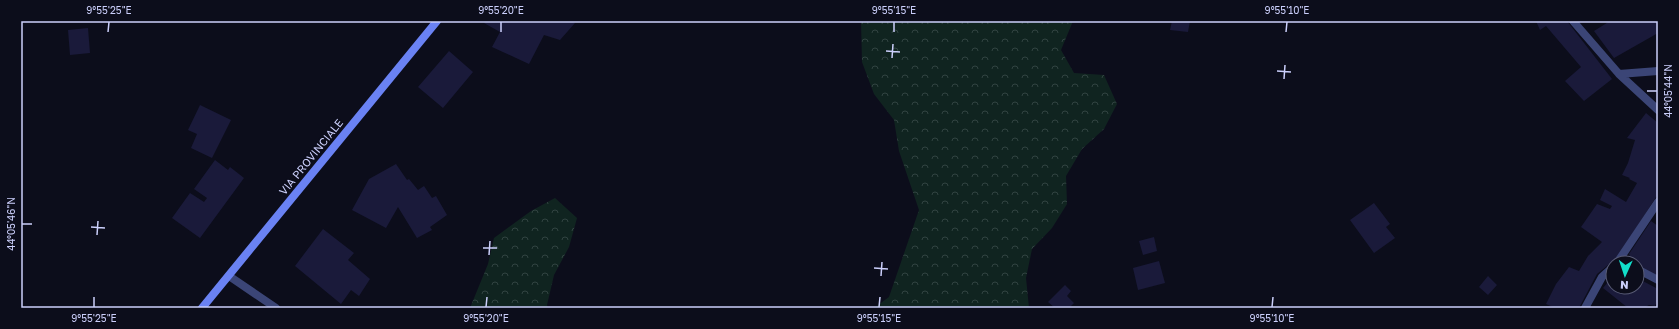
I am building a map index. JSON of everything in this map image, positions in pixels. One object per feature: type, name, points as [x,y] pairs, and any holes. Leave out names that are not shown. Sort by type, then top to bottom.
[{"type":"main road","name":"VIA PROVINCIALE","points":[[202,308],[437,21]]},
{"type":"street","points":[[1573,21],[1619,74],[1658,110]]},
{"type":"street","points":[[1619,74],[1658,71]]},
{"type":"street","points":[[1626,255],[1655,212],[1658,202]]},
{"type":"street","points":[[1645,273],[1658,280]]},
{"type":"street","points":[[1585,308],[1605,274]]},
{"type":"street","points":[[229,276],[276,308]]},
{"type":"green space","points":[[861,21],[1073,21],[1061,50],[1074,73],[1104,75],[1117,104],[1104,129],[1082,149],[1066,176],[1067,204],[1052,228],[1032,249],[1026,278],[1029,308],[874,308],[889,297],[919,210],[899,151],[894,120],[874,94],[862,62]]},
{"type":"green space","points":[[555,198],[577,218],[569,247],[554,275],[547,305],[548,308],[470,308],[488,264],[494,238],[531,211]]},
{"type":"building","points":[[486,21],[570,21],[575,23],[560,40],[544,35],[529,64],[492,47],[500,32],[484,23]]},
{"type":"building","points":[[1172,21],[1190,21],[1188,32],[1170,30]]},
{"type":"building","points":[[1536,21],[1567,21],[1612,79],[1584,101],[1565,81],[1581,67],[1546,26],[1540,30]]},
{"type":"building","points":[[1610,21],[1658,21],[1658,33],[1614,58],[1594,31]]},
{"type":"building","points":[[88,28],[90,53],[70,55],[68,30]]},
{"type":"building","points":[[449,51],[473,72],[443,108],[418,87]]},
{"type":"building","points":[[200,105],[231,120],[212,158],[191,148],[197,134],[188,130]]},
{"type":"building","points":[[1646,113],[1658,123],[1658,164],[1656,171],[1658,172],[1658,194],[1619,255],[1605,255],[1605,268],[1597,274],[1579,308],[1555,308],[1546,304],[1556,284],[1569,267],[1579,271],[1588,256],[1602,242],[1581,227],[1597,204],[1610,209],[1612,206],[1600,200],[1605,189],[1626,202],[1637,183],[1622,175],[1628,163],[1635,140],[1627,138]]},
{"type":"building","points":[[215,160],[228,170],[230,167],[244,178],[200,238],[172,218],[190,193],[204,202],[207,198],[194,189]]},
{"type":"building","points":[[396,164],[407,180],[409,179],[418,190],[424,186],[432,198],[436,196],[447,215],[430,227],[432,230],[417,238],[398,207],[386,228],[352,210],[369,179]]},
{"type":"building","points":[[1374,203],[1390,224],[1386,227],[1395,238],[1374,253],[1350,220]]},
{"type":"building","points":[[1651,221],[1658,226],[1658,278],[1645,270],[1645,255],[1629,254]]},
{"type":"building","points":[[323,229],[354,253],[348,260],[370,279],[359,296],[351,290],[341,304],[295,266]]},
{"type":"building","points":[[1154,237],[1157,251],[1143,255],[1139,241]]},
{"type":"building","points":[[1159,261],[1165,283],[1138,290],[1133,268]]},
{"type":"building","points":[[1488,276],[1497,285],[1488,295],[1479,287]]},
{"type":"building","points":[[1645,282],[1658,289],[1658,299],[1655,306],[1649,305],[1644,308],[1628,308],[1612,295],[1645,295]]},
{"type":"building","points":[[1065,285],[1071,291],[1067,296],[1074,303],[1069,308],[1055,308],[1048,302]]}]
